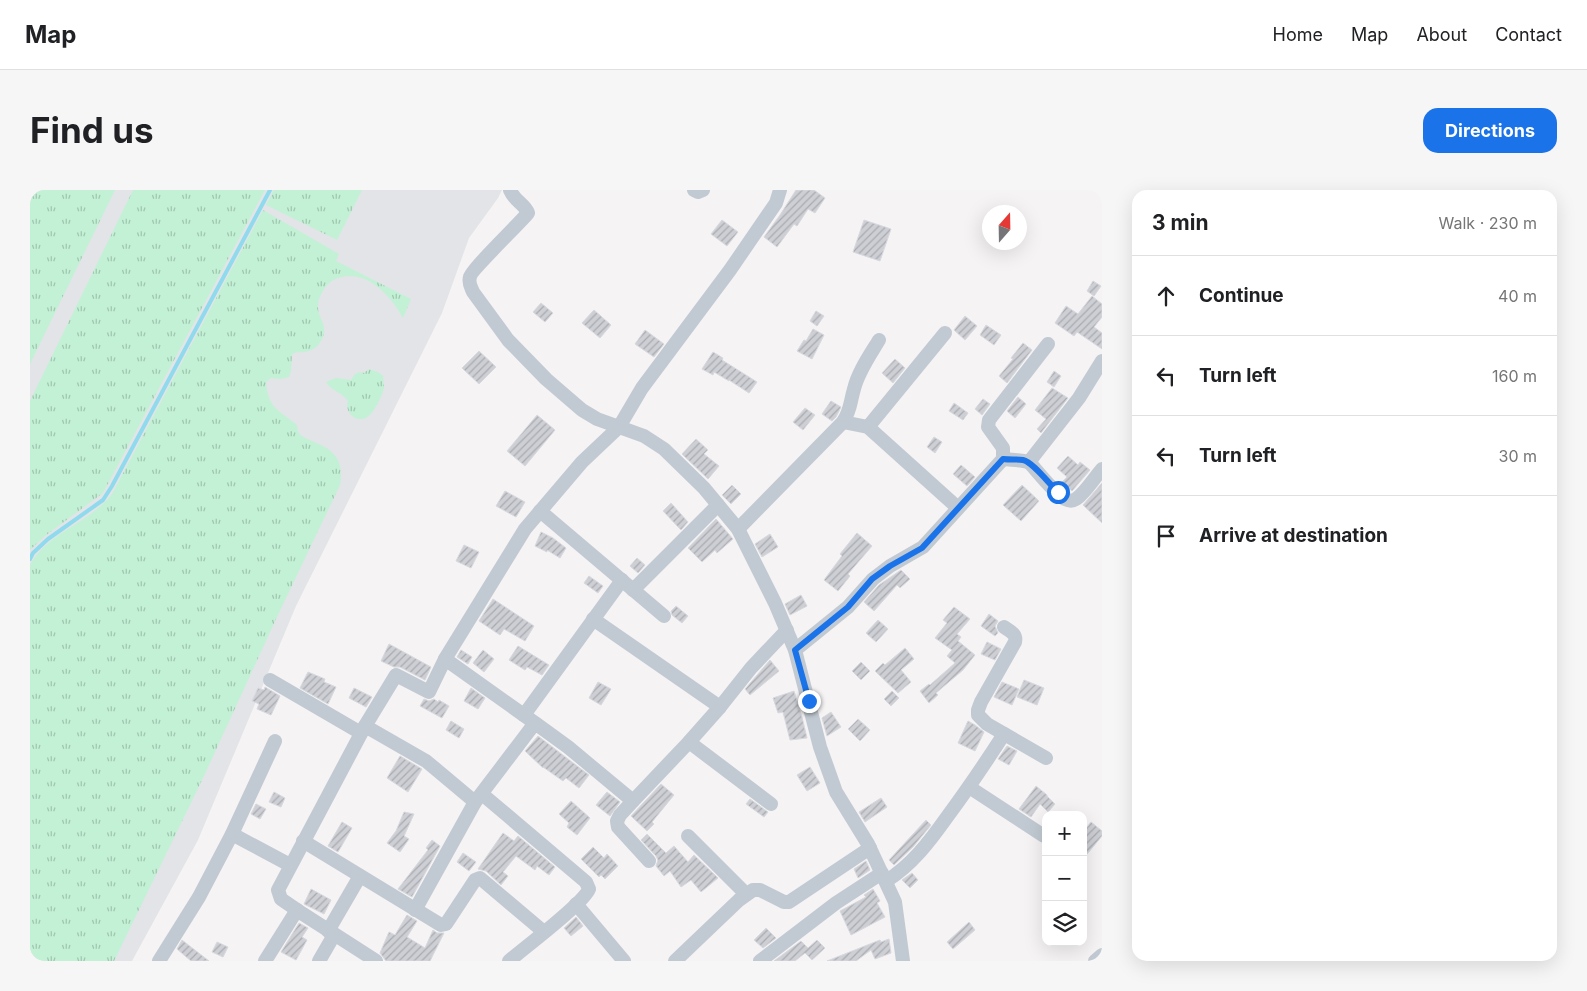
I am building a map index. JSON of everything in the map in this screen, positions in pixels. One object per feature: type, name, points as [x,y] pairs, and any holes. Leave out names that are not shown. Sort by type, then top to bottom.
[{"type":"street","points":[[510,190],[515,200],[527,210],[528,214],[491,254],[473,270],[469,283],[473,292],[508,340],[546,379],[582,410],[597,419],[644,436],[664,449],[704,488],[738,529],[795,650],[820,747],[836,792],[870,848],[896,902],[903,961]]},
{"type":"street","points":[[694,190],[698,192],[703,190]]},
{"type":"street","points":[[376,961],[281,899],[278,890],[290,865],[363,730],[396,675],[429,692],[445,659],[525,529],[582,462],[619,426],[642,388],[761,226],[776,203],[780,190]]},
{"type":"street","points":[[868,426],[945,332]]},
{"type":"street","points":[[738,529],[848,414],[854,388],[879,340]]},
{"type":"street","points":[[795,650],[848,607],[872,579],[890,566],[922,548],[1003,459],[1003,448],[988,427],[989,420],[1048,344]]},
{"type":"street","points":[[1029,462],[1079,398],[1102,361]]},
{"type":"street","points":[[842,422],[868,426],[958,508]]},
{"type":"street","points":[[1003,459],[1029,462],[1064,498],[1070,500],[1075,499],[1102,469]]},
{"type":"street","points":[[633,590],[718,505]]},
{"type":"street","points":[[540,511],[664,616]]},
{"type":"street","points":[[415,910],[478,798],[593,619],[622,580]]},
{"type":"street","points":[[593,619],[720,707]]},
{"type":"street","points":[[1004,627],[1015,636],[1015,642],[978,710],[980,718],[987,724],[1046,758]]},
{"type":"street","points":[[649,861],[618,827],[617,820],[633,800],[689,742],[787,630]]},
{"type":"street","points":[[445,659],[529,719],[633,800]]},
{"type":"street","points":[[270,680],[363,730],[426,761],[478,798],[586,882],[589,889],[588,893],[510,961]]},
{"type":"street","points":[[760,961],[836,903],[884,877],[897,874],[928,843],[969,787],[1004,734]]},
{"type":"street","points":[[159,961],[200,898],[275,741]]},
{"type":"street","points":[[689,742],[771,804]]},
{"type":"street","points":[[969,787],[1042,835]]},
{"type":"street","points":[[232,834],[290,865]]},
{"type":"street","points":[[688,836],[746,894]]},
{"type":"street","points":[[303,841],[441,925],[445,925],[475,880],[480,878],[544,932]]},
{"type":"street","points":[[675,961],[752,890],[760,890],[784,902],[789,902],[870,848]]},
{"type":"street","points":[[319,961],[360,876]]},
{"type":"street","points":[[576,904],[624,961]]},
{"type":"street","points":[[265,961],[296,910]]},
{"type":"street","points":[[1095,961],[1102,955]]},
{"type":"shaded area","points":[[30,190],[502,190],[469,238],[442,313],[296,606],[198,840],[132,961],[30,961]]},
{"type":"green space","points":[[30,190],[115,190],[30,364]]},
{"type":"green space","points":[[133,190],[265,190],[103,493],[45,536],[30,550],[30,401]]},
{"type":"green space","points":[[274,190],[362,190],[337,240],[266,205]]},
{"type":"green space","points":[[263,210],[339,254],[336,261],[411,299],[403,318],[383,291],[365,279],[355,276],[344,276],[333,280],[325,288],[318,303],[318,310],[324,326],[324,334],[320,343],[311,350],[292,354],[289,377],[281,379],[271,378],[266,382],[269,398],[275,408],[297,425],[300,434],[327,448],[336,457],[341,469],[340,485],[204,776],[114,961],[30,961],[30,565],[47,544],[92,513],[112,494]]},
{"type":"green space","points":[[369,369],[383,376],[384,388],[373,411],[366,418],[358,419],[348,411],[348,401],[343,395],[330,387],[326,382],[336,378],[351,380],[355,374],[364,373]]},
{"type":"building","points":[[796,190],[814,190],[825,198],[815,213],[808,209],[797,226],[794,224],[777,247],[764,237]]},
{"type":"building","points":[[722,220],[738,232],[727,246],[711,234]]},
{"type":"building","points":[[864,220],[891,229],[880,261],[853,252]]},
{"type":"building","points":[[1093,281],[1101,286],[1094,296],[1087,291]]},
{"type":"building","points":[[1092,296],[1102,304],[1102,317],[1094,327],[1102,333],[1102,349],[1077,332],[1074,336],[1055,323],[1066,306],[1078,314]]},
{"type":"building","points":[[541,303],[553,313],[545,322],[533,312]]},
{"type":"building","points":[[594,310],[611,325],[600,338],[582,323]]},
{"type":"building","points":[[816,311],[824,316],[817,326],[810,321]]},
{"type":"building","points":[[965,316],[977,326],[965,340],[954,330]]},
{"type":"building","points":[[986,325],[1001,335],[994,345],[980,335]]},
{"type":"building","points":[[813,329],[824,335],[812,359],[797,351]]},
{"type":"building","points":[[645,330],[664,344],[654,357],[635,344]]},
{"type":"building","points":[[1023,343],[1032,350],[1007,383],[999,376]]},
{"type":"building","points":[[479,351],[496,367],[479,384],[462,368]]},
{"type":"building","points":[[713,352],[723,358],[722,360],[757,382],[749,393],[714,372],[713,375],[702,369]]},
{"type":"building","points":[[895,359],[905,368],[893,383],[882,373]]},
{"type":"building","points":[[1054,371],[1061,376],[1054,387],[1047,382]]},
{"type":"building","points":[[1052,388],[1068,398],[1041,433],[1037,429],[1046,419],[1035,410]]},
{"type":"building","points":[[1018,397],[1026,404],[1015,418],[1007,411]]},
{"type":"building","points":[[983,399],[990,404],[982,415],[975,409]]},
{"type":"building","points":[[831,401],[841,407],[832,421],[822,414]]},
{"type":"building","points":[[954,403],[968,413],[963,420],[949,411]]},
{"type":"building","points":[[805,408],[815,415],[803,430],[793,422]]},
{"type":"building","points":[[537,415],[555,430],[525,466],[507,451]]},
{"type":"building","points":[[934,437],[942,442],[935,453],[927,447]]},
{"type":"building","points":[[696,439],[708,450],[704,454],[719,466],[708,479],[682,454]]},
{"type":"building","points":[[1068,456],[1078,465],[1080,462],[1090,470],[1072,491],[1062,482],[1067,477],[1057,468]]},
{"type":"building","points":[[961,465],[975,477],[967,486],[953,474]]},
{"type":"building","points":[[1102,483],[1102,523],[1083,505]]},
{"type":"building","points":[[732,485],[741,494],[731,504],[722,495]]},
{"type":"building","points":[[1022,485],[1039,501],[1021,521],[1003,505]]},
{"type":"building","points":[[505,491],[525,502],[516,517],[496,506]]},
{"type":"building","points":[[671,503],[688,522],[681,530],[663,511]]},
{"type":"building","points":[[716,519],[733,539],[717,553],[715,550],[702,562],[688,548]]},
{"type":"building","points":[[541,532],[566,548],[560,558],[547,550],[547,552],[535,546]]},
{"type":"building","points":[[857,533],[872,546],[848,574],[850,576],[838,591],[824,580],[842,556],[840,554]]},
{"type":"building","points":[[770,534],[778,547],[762,557],[755,544]]},
{"type":"building","points":[[464,545],[479,552],[471,568],[456,561]]},
{"type":"building","points":[[637,558],[645,565],[638,573],[630,566]]},
{"type":"building","points":[[901,570],[910,579],[900,588],[897,585],[874,611],[864,602],[879,585]]},
{"type":"building","points":[[589,576],[603,586],[598,593],[584,583]]},
{"type":"building","points":[[801,595],[807,606],[790,615],[785,604]]},
{"type":"building","points":[[493,599],[534,626],[525,641],[504,629],[500,635],[479,621]]},
{"type":"building","points":[[676,606],[688,616],[682,623],[672,615],[671,611]]},
{"type":"building","points":[[954,607],[970,619],[957,634],[961,637],[958,641],[975,655],[963,670],[936,693],[938,695],[929,703],[920,691],[930,685],[955,663],[947,656],[952,650],[935,638],[947,623],[943,620]]},
{"type":"building","points":[[989,614],[998,621],[995,626],[998,633],[995,636],[981,626]]},
{"type":"building","points":[[878,620],[888,629],[876,642],[866,633]]},
{"type":"building","points":[[987,642],[1001,649],[995,660],[981,654]]},
{"type":"building","points":[[389,644],[431,667],[425,680],[400,667],[394,667],[381,661]]},
{"type":"building","points":[[518,646],[549,665],[542,675],[527,667],[525,670],[509,660]]},
{"type":"building","points":[[905,648],[914,659],[901,670],[911,682],[898,693],[875,671]]},
{"type":"building","points":[[461,650],[472,657],[468,664],[457,657]]},
{"type":"building","points":[[483,650],[494,659],[484,672],[473,663]]},
{"type":"building","points":[[770,660],[779,671],[750,695],[745,689]]},
{"type":"building","points":[[861,662],[870,671],[861,680],[852,671]]},
{"type":"building","points":[[308,672],[325,679],[324,682],[336,687],[328,704],[300,688]]},
{"type":"building","points":[[1024,680],[1044,688],[1037,705],[1017,697]]},
{"type":"building","points":[[598,682],[611,689],[601,705],[589,698]]},
{"type":"building","points":[[1002,682],[1019,689],[1012,705],[994,697]]},
{"type":"building","points":[[265,687],[280,696],[271,715],[257,709],[259,704],[252,701],[258,688],[264,690]]},
{"type":"building","points":[[354,688],[372,697],[366,707],[349,698]]},
{"type":"building","points":[[471,688],[485,698],[478,709],[464,701]]},
{"type":"building","points":[[794,691],[807,738],[790,740],[783,712],[778,713],[773,698]]},
{"type":"building","points":[[892,691],[899,698],[891,706],[884,699]]},
{"type":"building","points":[[424,699],[429,701],[434,699],[438,702],[439,700],[449,706],[442,718],[420,706]]},
{"type":"building","points":[[831,712],[841,727],[827,736],[822,718]]},
{"type":"building","points":[[858,719],[870,730],[860,741],[848,729]]},
{"type":"building","points":[[451,721],[464,729],[459,738],[446,730]]},
{"type":"building","points":[[968,721],[984,732],[975,751],[958,743]]},
{"type":"building","points":[[538,736],[589,775],[579,788],[566,778],[563,781],[543,768],[525,751]]},
{"type":"building","points":[[1007,746],[1017,751],[1009,765],[998,759]]},
{"type":"building","points":[[400,756],[422,769],[408,792],[387,778]]},
{"type":"building","points":[[810,767],[820,783],[807,791],[797,775]]},
{"type":"building","points":[[661,784],[674,795],[647,831],[631,816]]},
{"type":"building","points":[[1036,786],[1055,804],[1047,811],[1040,804],[1031,817],[1019,809]]},
{"type":"building","points":[[274,792],[285,798],[281,807],[269,802]]},
{"type":"building","points":[[607,792],[620,802],[610,816],[596,805]]},
{"type":"building","points":[[881,798],[887,807],[865,822],[859,812]]},
{"type":"building","points":[[750,799],[768,812],[764,817],[746,804]]},
{"type":"building","points":[[571,801],[590,818],[577,835],[567,827],[569,823],[559,814]]},
{"type":"building","points":[[256,804],[266,809],[260,819],[251,814]]},
{"type":"building","points":[[404,812],[414,814],[404,836],[409,839],[400,852],[387,843],[396,831]]},
{"type":"building","points":[[926,820],[931,825],[913,847],[894,865],[889,860]]},
{"type":"building","points":[[342,822],[352,828],[338,852],[328,846]]},
{"type":"building","points":[[1091,822],[1102,831],[1102,836],[1087,854],[1087,827]]},
{"type":"building","points":[[503,833],[514,841],[518,836],[555,867],[549,875],[537,866],[535,870],[516,856],[503,872],[508,876],[501,885],[486,871],[478,869]]},
{"type":"building","points":[[647,834],[666,853],[674,846],[688,862],[694,855],[718,878],[701,892],[691,880],[681,887],[670,871],[664,876],[656,866],[658,860],[656,856],[641,840]]},
{"type":"building","points":[[432,840],[440,846],[412,897],[398,889],[428,850],[426,848]]},
{"type":"building","points":[[593,847],[604,858],[607,854],[618,866],[605,879],[601,875],[599,877],[581,859]]},
{"type":"building","points":[[463,853],[476,862],[469,871],[457,862]]},
{"type":"building","points":[[866,861],[870,870],[858,878],[854,869]]},
{"type":"building","points":[[912,873],[918,880],[910,888],[902,880]]},
{"type":"building","points":[[311,889],[331,900],[324,914],[304,904]]},
{"type":"building","points":[[873,889],[880,901],[877,903],[885,917],[851,935],[840,911],[866,897],[864,895]]},
{"type":"building","points":[[407,915],[417,921],[407,937],[425,948],[433,930],[437,933],[444,933],[430,961],[386,961],[380,953],[389,932],[395,935]]},
{"type":"building","points":[[576,917],[583,926],[571,936],[564,928]]},
{"type":"building","points":[[969,922],[975,930],[953,949],[947,942]]},
{"type":"building","points":[[299,923],[308,928],[302,937],[307,940],[296,960],[281,952]]},
{"type":"building","points":[[766,928],[776,938],[763,948],[754,940]]},
{"type":"building","points":[[889,939],[891,953],[875,959],[871,950],[856,961],[827,961],[880,940],[881,942]]},
{"type":"building","points":[[182,940],[209,961],[191,961],[177,949]]},
{"type":"building","points":[[817,940],[825,948],[812,960],[805,953],[795,961],[774,961],[801,941],[808,948]]},
{"type":"building","points":[[217,942],[228,947],[223,957],[212,952]]},
{"type":"waterway","points":[[30,559],[33,553],[48,539],[103,500],[270,190]]},
{"type":"route","points":[[809,701],[795,650],[848,607],[872,579],[890,566],[922,548],[1003,459],[1029,462],[1058,492]]}]
